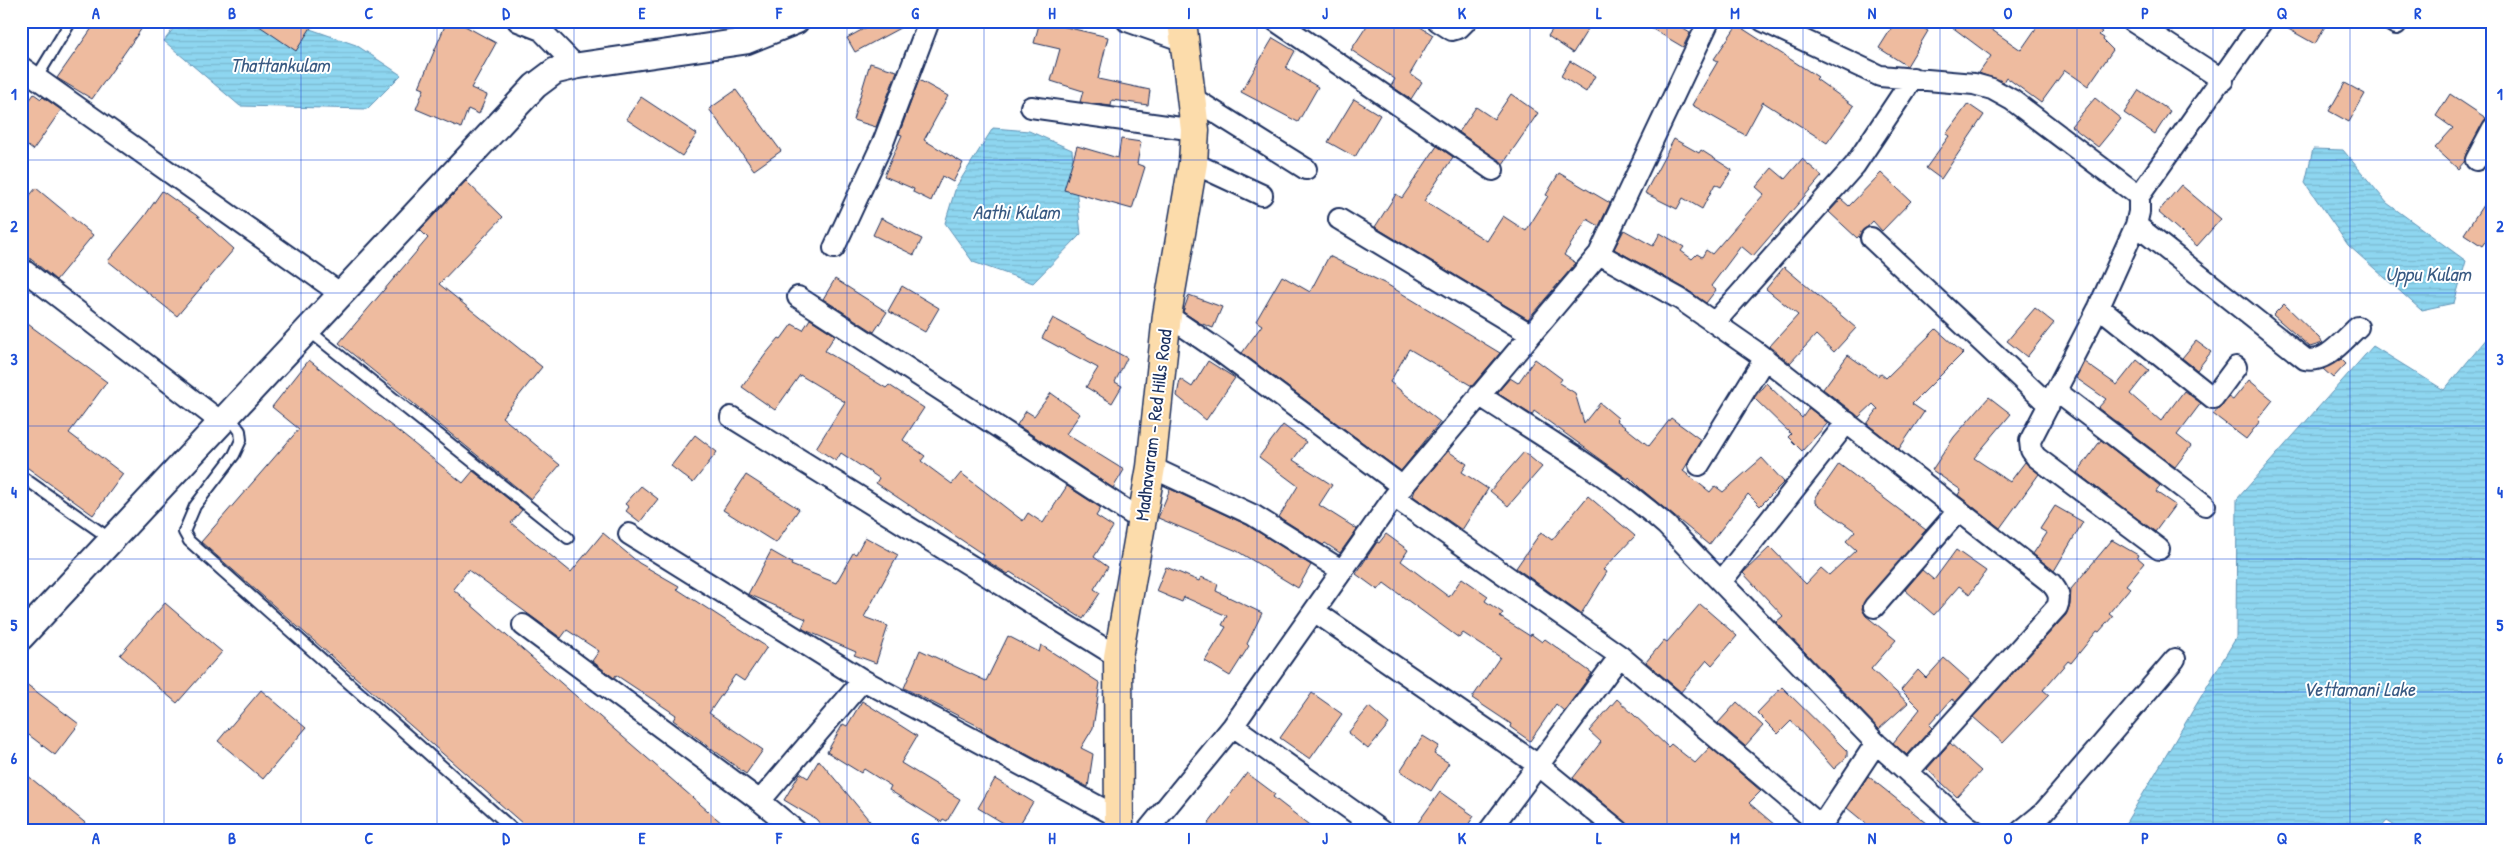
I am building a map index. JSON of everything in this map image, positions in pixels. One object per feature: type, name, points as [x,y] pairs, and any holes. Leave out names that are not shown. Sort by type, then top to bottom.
[{"type":"main road","name":"Madhavaram - Red Hills Road","points":[[1119,824],[1118,657],[1152,467],[1167,315],[1193,163],[1195,130],[1183,31]]},
{"type":"street","points":[[518,21],[541,30],[576,66]]},
{"type":"street","points":[[834,248],[884,140],[929,21]]},
{"type":"street","points":[[1127,21],[1183,31]]},
{"type":"street","points":[[1276,21],[1493,170]]},
{"type":"street","points":[[1438,21],[1452,30],[1459,28],[1466,21]]},
{"type":"street","points":[[1148,831],[1233,726],[1341,570],[1398,492],[1599,254],[1710,21]]},
{"type":"street","points":[[1763,21],[1880,76],[1974,84],[2005,96],[2138,196]]},
{"type":"street","points":[[2132,21],[2223,80]]},
{"type":"street","points":[[2158,549],[2036,457],[2031,450],[2030,442],[2099,307],[2136,225],[2139,212],[2138,196],[2223,80],[2262,21]]},
{"type":"street","points":[[21,637],[534,86],[555,71],[576,66],[746,41],[786,24]]},
{"type":"street","points":[[29,72],[341,294]]},
{"type":"street","points":[[1716,322],[1854,165],[1913,78]]},
{"type":"street","points":[[1191,97],[1306,169]]},
{"type":"street","points":[[1031,107],[1195,130]]},
{"type":"street","points":[[2476,160],[2493,128]]},
{"type":"street","points":[[1193,163],[1262,195]]},
{"type":"street","points":[[1339,219],[1530,334]]},
{"type":"street","points":[[2136,225],[2305,359],[2315,361],[2323,358],[2358,327]]},
{"type":"street","points":[[1871,238],[2053,398],[2205,505]]},
{"type":"street","points":[[1599,254],[1680,299],[1716,322],[1765,358],[2051,583],[2060,600],[2057,607],[1908,772]]},
{"type":"street","points":[[21,268],[225,419]]},
{"type":"street","points":[[798,298],[1141,520]]},
{"type":"street","points":[[2099,307],[2213,398],[2236,366]]},
{"type":"street","points":[[1167,315],[1221,352],[1398,492],[1620,656],[1819,828],[1876,743]]},
{"type":"street","points":[[1699,465],[1765,358]]},
{"type":"street","points":[[1479,395],[1604,476],[1642,504],[1666,525],[1876,743],[1967,826],[1975,831]]},
{"type":"street","points":[[732,417],[1118,657]]},
{"type":"street","points":[[1721,582],[1847,422]]},
{"type":"street","points":[[1152,467],[1253,515],[1341,570]]},
{"type":"street","points":[[1874,607],[1958,511]]},
{"type":"street","points":[[629,534],[863,680],[1119,824]]},
{"type":"street","points":[[1314,611],[1538,765],[1619,831]]},
{"type":"street","points":[[523,625],[760,801],[796,831]]},
{"type":"street","points":[[1489,831],[1620,656]]},
{"type":"street","points":[[2021,831],[2043,813],[2175,658]]},
{"type":"street","points":[[760,801],[863,680]]},
{"type":"street","points":[[1233,726],[1355,824],[1381,831]]},
{"type":"lane","points":[[29,72],[71,21]]},
{"type":"lane","points":[[308,330],[568,538]]},
{"type":"lane","points":[[225,419],[240,431],[241,440],[234,455],[192,513],[184,532],[189,540],[515,831]]},
{"type":"lane","points":[[21,476],[112,540]]},
{"type":"water","name":"Thattankulam","points":[[179,21],[287,21],[356,45],[401,75],[367,109],[240,106],[164,41]]},
{"type":"water","name":"Aathi Kulam","points":[[993,128],[1029,131],[1072,150],[1081,234],[1033,283],[973,262],[945,223],[956,187]]},
{"type":"water","name":"Uppu Kulam","points":[[2313,149],[2343,150],[2387,203],[2466,261],[2454,303],[2421,310],[2348,245],[2305,183]]},
{"type":"water","name":"Vettamani Lake","points":[[2493,331],[2493,831],[2403,831],[2387,821],[2378,831],[2121,831],[2236,638],[2237,499],[2373,346],[2444,390]]},
{"type":"building","points":[[97,21],[147,21],[92,99],[57,78]]},
{"type":"building","points":[[252,21],[315,21],[296,51]]},
{"type":"building","points":[[447,21],[456,21],[496,43],[471,88],[487,95],[479,114],[468,109],[461,128],[416,109],[424,89],[419,87]]},
{"type":"building","points":[[878,21],[913,21],[855,52],[847,38]]},
{"type":"building","points":[[1040,21],[1108,37],[1098,79],[1150,90],[1148,105],[1112,100],[1111,106],[1080,102],[1083,91],[1051,81],[1060,49],[1034,43]]},
{"type":"building","points":[[1370,21],[1411,21],[1433,35],[1410,74],[1422,82],[1411,99],[1391,86],[1395,79],[1351,50]]},
{"type":"building","points":[[1558,21],[1593,21],[1573,53],[1548,36]]},
{"type":"building","points":[[1639,21],[1670,21],[1690,33],[1683,47]]},
{"type":"building","points":[[1896,21],[1912,21],[1928,31],[1907,66],[1879,48]]},
{"type":"building","points":[[1944,21],[1979,21],[2021,50],[2041,21],[2087,21],[2102,32],[2099,35],[2104,38],[2103,40],[2113,50],[2088,86],[2065,70],[2041,103],[2006,77],[2003,82],[1979,73],[1991,56]]},
{"type":"building","points":[[2274,21],[2328,21],[2315,44]]},
{"type":"building","points":[[1737,25],[1818,77],[1816,79],[1854,106],[1827,143],[1763,102],[1745,135],[1692,105],[1718,61],[1714,59]]},
{"type":"building","points":[[1273,38],[1295,51],[1286,68],[1318,87],[1298,122],[1241,92]]},
{"type":"building","points":[[1570,61],[1595,76],[1586,92],[1561,76]]},
{"type":"building","points":[[870,63],[897,71],[876,127],[853,120]]},
{"type":"building","points":[[919,80],[948,96],[924,140],[963,163],[953,182],[942,176],[931,201],[913,192],[914,189],[884,176],[902,135],[899,134]]},
{"type":"building","points":[[2345,83],[2365,94],[2349,122],[2329,111]]},
{"type":"building","points":[[736,90],[781,151],[754,170],[709,109]]},
{"type":"building","points":[[2139,90],[2170,111],[2155,134],[2124,113]]},
{"type":"building","points":[[34,94],[41,99],[43,97],[61,110],[33,150],[21,141],[21,112]]},
{"type":"building","points":[[1511,94],[1538,113],[1503,164],[1459,132],[1476,107],[1494,119]]},
{"type":"building","points":[[2450,94],[2486,118],[2466,154],[2464,162],[2458,169],[2435,148],[2453,128],[2436,116]]},
{"type":"building","points":[[641,97],[697,134],[682,156],[626,119]]},
{"type":"building","points":[[2095,98],[2121,119],[2098,147],[2071,126]]},
{"type":"building","points":[[1354,99],[1380,115],[1355,157],[1328,142]]},
{"type":"building","points":[[1968,104],[1984,115],[1941,179],[1926,168],[1949,136],[1946,134]]},
{"type":"building","points":[[1121,139],[1141,142],[1137,164],[1145,167],[1132,209],[1064,190],[1077,146],[1118,158]]},
{"type":"building","points":[[1674,139],[1699,153],[1701,150],[1732,170],[1721,187],[1715,184],[1702,209],[1683,198],[1677,209],[1645,193]]},
{"type":"building","points":[[1437,146],[1453,157],[1424,201],[1487,241],[1503,216],[1526,231],[1548,196],[1546,195],[1559,173],[1610,203],[1599,226],[1587,219],[1564,255],[1576,263],[1528,319],[1375,227],[1396,194],[1402,198]]},
{"type":"building","points":[[1802,159],[1822,176],[1753,256],[1741,246],[1711,286],[1716,290],[1706,303],[1686,289],[1614,249],[1624,230],[1653,246],[1660,233],[1684,247],[1681,251],[1692,259],[1697,254],[1702,257],[1706,250],[1712,254],[1764,194],[1756,187],[1772,168],[1785,179]]},
{"type":"building","points":[[1881,173],[1911,201],[1882,231],[1873,221],[1857,238],[1829,212],[1841,199],[1849,206]]},
{"type":"building","points":[[466,181],[503,217],[439,284],[542,367],[502,417],[560,465],[531,499],[339,343],[428,238],[420,230]]},
{"type":"building","points":[[2181,185],[2221,219],[2197,246],[2158,212]]},
{"type":"building","points":[[36,188],[93,235],[56,280],[21,251],[21,206]]},
{"type":"building","points":[[2493,190],[2493,230],[2482,246],[2464,234]]},
{"type":"building","points":[[162,191],[196,215],[234,249],[177,316],[108,261],[144,217]]},
{"type":"building","points":[[881,218],[922,239],[914,255],[873,235]]},
{"type":"building","points":[[1329,256],[1388,285],[1500,353],[1472,386],[1409,349],[1390,382],[1440,422],[1401,471],[1242,353],[1262,325],[1256,321],[1282,276],[1310,292]]},
{"type":"building","points":[[1784,267],[1856,328],[1834,352],[1816,335],[1790,363],[1769,347],[1798,315],[1766,289]]},
{"type":"building","points":[[835,279],[887,312],[874,332],[823,299]]},
{"type":"building","points":[[902,286],[939,308],[925,332],[888,311]]},
{"type":"building","points":[[1189,295],[1222,307],[1213,328],[1200,323],[1183,312]]},
{"type":"building","points":[[2284,304],[2323,343],[2310,347],[2273,315]]},
{"type":"building","points":[[2035,308],[2054,323],[2027,357],[2007,341]]},
{"type":"building","points":[[1053,318],[1127,358],[1115,382],[1122,386],[1112,403],[1086,387],[1098,368],[1042,338]]},
{"type":"building","points":[[21,319],[107,382],[69,433],[123,474],[93,515],[21,463]]},
{"type":"building","points":[[810,319],[835,335],[825,351],[886,388],[889,385],[924,408],[903,440],[925,456],[921,461],[952,484],[961,473],[1023,521],[1028,513],[1043,523],[1067,486],[1101,508],[1096,516],[1113,527],[1094,557],[1108,567],[1094,589],[1100,593],[1083,619],[1010,572],[1008,574],[982,558],[984,555],[876,483],[879,478],[841,453],[836,461],[816,448],[845,402],[800,375],[775,410],[742,387],[765,355],[779,338],[781,339],[792,324],[803,330]]},
{"type":"building","points":[[1936,329],[1963,353],[1912,404],[1924,412],[1899,449],[1867,424],[1878,409],[1873,404],[1859,417],[1823,389],[1848,355],[1878,376],[1880,373],[1886,378]]},
{"type":"building","points":[[2196,341],[2211,352],[2197,370],[2182,358]]},
{"type":"building","points":[[1535,359],[1562,379],[1559,383],[1575,393],[1584,423],[1600,403],[1618,418],[1616,420],[1649,446],[1671,418],[1701,440],[1683,471],[1710,492],[1715,486],[1723,492],[1762,458],[1784,482],[1760,506],[1748,494],[1709,545],[1629,477],[1628,479],[1534,411],[1532,415],[1497,393],[1510,378],[1518,383]]},
{"type":"building","points":[[2341,359],[2346,364],[2333,378],[2323,369]]},
{"type":"building","points":[[309,360],[463,483],[473,471],[522,510],[511,523],[571,572],[603,533],[639,563],[679,586],[677,589],[767,647],[744,681],[735,675],[709,713],[763,750],[746,774],[673,720],[676,715],[616,675],[614,678],[592,661],[599,651],[567,630],[561,638],[468,570],[453,589],[731,831],[531,831],[201,542],[299,429],[272,407]]},
{"type":"building","points":[[2137,360],[2149,370],[2130,394],[2161,421],[2184,391],[2201,403],[2177,435],[2191,446],[2175,467],[2098,408],[2106,399],[2076,378],[2084,362],[2117,385]]},
{"type":"building","points":[[1208,361],[1235,378],[1206,420],[1177,396],[1180,379],[1192,387]]},
{"type":"building","points":[[2249,380],[2273,400],[2258,419],[2260,421],[2246,439],[2213,414],[2228,397],[2233,400]]},
{"type":"building","points":[[1766,383],[1802,418],[1809,408],[1828,423],[1802,451],[1788,437],[1791,434],[1754,398]]},
{"type":"building","points":[[1051,393],[1080,414],[1066,434],[1124,470],[1113,488],[1017,425],[1026,411],[1034,416]]},
{"type":"building","points":[[1989,397],[2011,414],[1974,458],[2010,482],[2025,462],[2039,474],[2000,528],[1958,495],[1961,490],[1932,470],[1954,437]]},
{"type":"building","points":[[1283,425],[1306,442],[1293,460],[1332,485],[1319,505],[1357,529],[1340,553],[1325,543],[1323,545],[1279,517],[1298,486],[1259,457]]},
{"type":"building","points":[[695,435],[717,452],[693,483],[671,466]]},
{"type":"building","points":[[2101,440],[2160,486],[2156,492],[2175,505],[2155,532],[2077,473]]},
{"type":"building","points":[[1448,451],[1467,464],[1462,472],[1488,489],[1462,530],[1413,496],[1415,490]]},
{"type":"building","points":[[1524,452],[1542,467],[1508,506],[1490,491]]},
{"type":"building","points":[[1839,464],[1926,530],[1863,604],[1862,609],[1866,616],[1896,640],[1871,669],[1908,703],[1879,729],[1776,622],[1783,616],[1743,573],[1770,547],[1806,584],[1821,568],[1829,575],[1856,550],[1846,541],[1855,531],[1816,503],[1816,497]]},
{"type":"building","points":[[746,475],[799,509],[776,543],[723,510]]},
{"type":"building","points":[[641,486],[658,499],[640,522],[626,511],[629,507],[625,504]]},
{"type":"building","points":[[1170,489],[1247,525],[1311,565],[1298,588],[1237,551],[1158,518]]},
{"type":"building","points":[[1588,496],[1635,536],[1603,570],[1607,572],[1581,614],[1516,568],[1541,532],[1552,540]]},
{"type":"building","points":[[2055,506],[2083,522],[2054,571],[2033,554],[2047,533],[2040,529]]},
{"type":"building","points":[[1386,534],[1408,550],[1401,561],[1449,597],[1462,578],[1488,596],[1485,601],[1503,613],[1500,617],[1542,642],[1545,639],[1592,673],[1564,711],[1556,704],[1530,741],[1510,727],[1511,724],[1472,698],[1500,657],[1463,633],[1459,638],[1384,583],[1378,590],[1356,574],[1377,542],[1379,543]]},
{"type":"building","points":[[865,537],[898,555],[864,617],[888,626],[876,663],[854,655],[856,652],[805,630],[802,628],[806,619],[748,594],[771,551],[792,563],[791,565],[836,583],[853,553],[856,554]]},
{"type":"building","points":[[2112,540],[2138,555],[2137,557],[2144,563],[2126,585],[2130,588],[2109,613],[2113,616],[2099,632],[2097,631],[2071,663],[2068,661],[2043,690],[2049,695],[2003,743],[1973,717],[2066,615],[2070,605],[2071,589]]},
{"type":"building","points":[[1956,550],[1986,571],[1970,594],[1959,586],[1934,615],[1905,590],[1922,570],[1934,580]]},
{"type":"building","points":[[1166,567],[1199,581],[1201,577],[1218,584],[1216,591],[1262,613],[1247,644],[1249,646],[1230,676],[1205,661],[1226,627],[1222,625],[1227,616],[1184,597],[1182,602],[1156,591]]},
{"type":"building","points":[[165,603],[222,652],[177,703],[120,655]]},
{"type":"building","points":[[1700,604],[1737,636],[1712,665],[1707,660],[1681,692],[1646,662],[1664,640],[1667,642]]},
{"type":"building","points":[[1008,636],[1039,652],[1041,645],[1100,683],[1093,728],[1081,748],[1093,754],[1088,787],[981,730],[982,728],[904,688],[920,650],[986,681]]},
{"type":"building","points":[[1944,658],[1972,683],[1956,702],[1952,699],[1929,725],[1932,728],[1907,755],[1893,743],[1920,709],[1901,690],[1918,670],[1926,678]]},
{"type":"building","points":[[21,680],[79,724],[55,755],[21,729]]},
{"type":"building","points":[[1782,687],[1847,751],[1847,757],[1834,769],[1791,721],[1778,734],[1757,713]]},
{"type":"building","points":[[261,690],[306,728],[263,779],[218,741]]},
{"type":"building","points":[[1312,693],[1342,714],[1310,759],[1280,738]]},
{"type":"building","points":[[1617,699],[1668,747],[1671,744],[1695,763],[1710,747],[1761,791],[1749,803],[1782,831],[1633,831],[1626,822],[1573,778],[1601,742],[1589,731]]},
{"type":"building","points":[[862,701],[917,736],[901,763],[960,799],[947,821],[943,819],[941,822],[889,790],[891,786],[864,769],[861,773],[827,752],[843,724],[847,726]]},
{"type":"building","points":[[1737,702],[1763,726],[1745,746],[1718,723]]},
{"type":"building","points":[[1369,707],[1389,724],[1368,749],[1348,733]]},
{"type":"building","points":[[1423,736],[1439,746],[1434,754],[1449,763],[1431,791],[1400,771]]},
{"type":"building","points":[[1950,743],[1981,771],[1957,797],[1927,769]]},
{"type":"building","points":[[819,760],[878,831],[826,831],[816,819],[784,800],[800,773],[808,778]]},
{"type":"building","points":[[21,770],[95,831],[21,831]]},
{"type":"building","points":[[1247,773],[1275,794],[1273,797],[1317,831],[1203,831]]},
{"type":"building","points":[[1868,776],[1937,831],[1875,831],[1847,808]]},
{"type":"building","points":[[995,779],[1033,802],[1018,827],[1014,825],[1012,828],[978,808]]},
{"type":"building","points":[[1440,792],[1474,816],[1464,831],[1412,831]]}]
